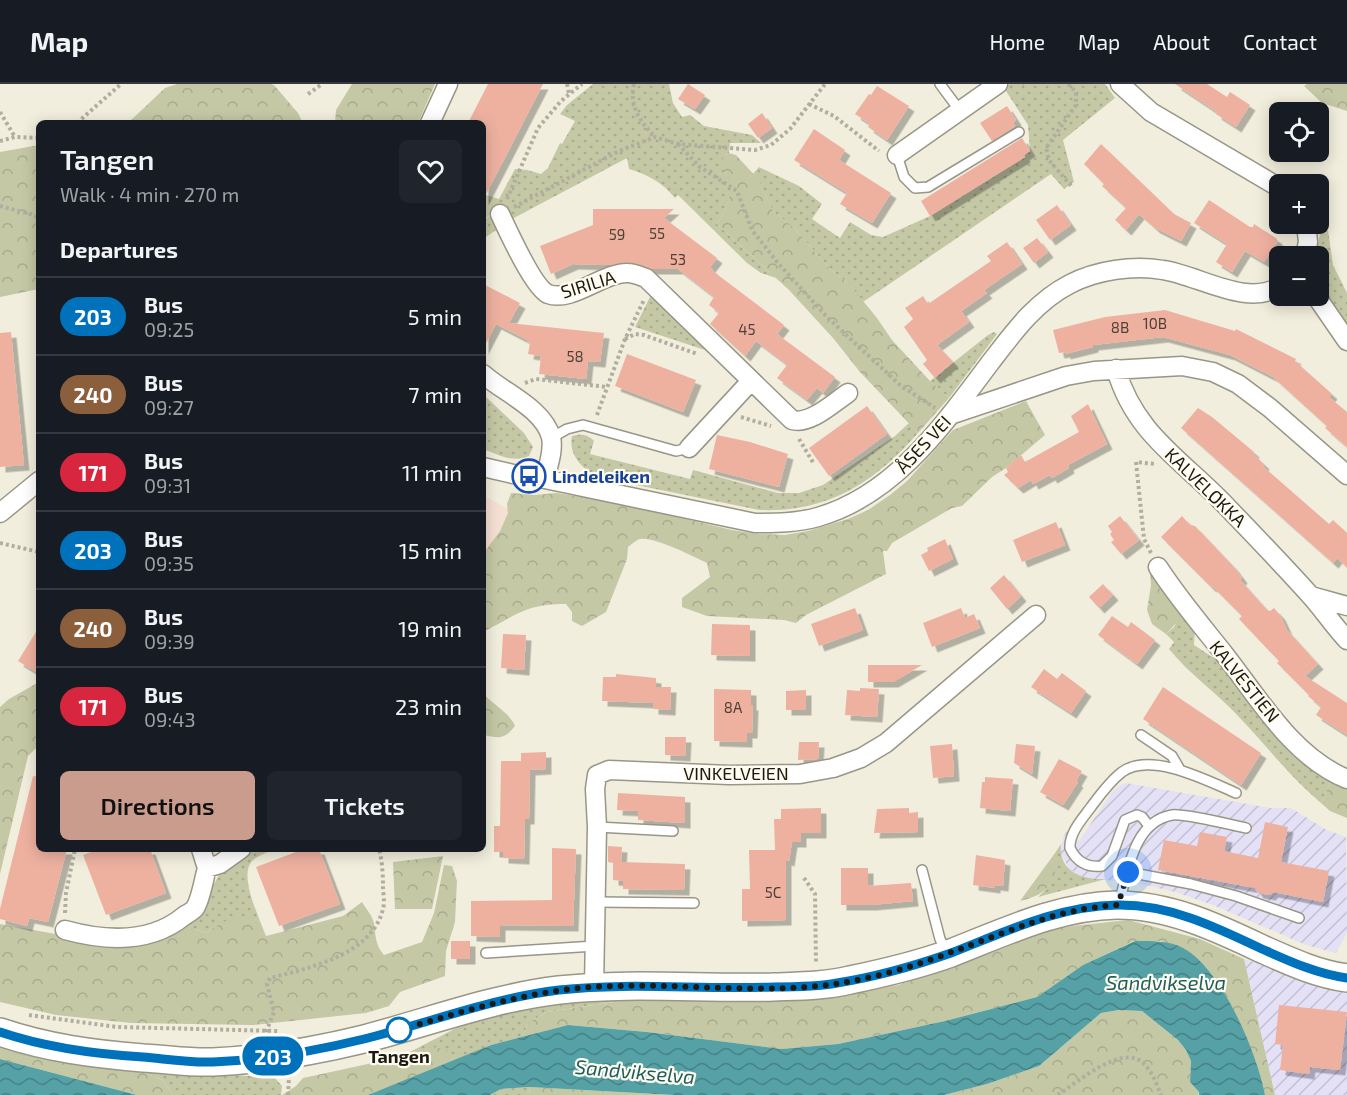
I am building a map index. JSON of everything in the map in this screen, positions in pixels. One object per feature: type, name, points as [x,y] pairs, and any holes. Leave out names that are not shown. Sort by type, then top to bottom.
[{"type":"main road","points":[[0,1032],[55,1048],[97,1054],[213,1062],[267,1057],[320,1048],[406,1028],[527,995],[616,986],[752,988],[835,984],[947,954],[1040,918],[1093,906],[1118,905],[1150,907],[1192,918],[1289,961],[1345,980]]},
{"type":"street","points":[[431,120],[448,84]]},
{"type":"street","points":[[897,154],[998,84]]},
{"type":"street","points":[[1120,84],[1151,112],[1269,182]]},
{"type":"street","name":"SIRILIA","points":[[500,214],[512,241],[540,287],[547,294],[564,295],[619,273],[630,273],[646,278],[792,420],[799,422],[810,418],[848,393]]},
{"type":"street","name":"ÅSES VEI","points":[[486,468],[755,523],[789,523],[819,517],[860,500],[897,474],[950,416],[1018,326],[1043,301],[1070,284],[1088,277],[1133,268],[1163,270],[1251,295],[1269,292]]},
{"type":"street","points":[[1323,306],[1347,341]]},
{"type":"street","points":[[950,416],[1066,376],[1116,369],[1182,366],[1213,372],[1238,384],[1270,408],[1347,475]]},
{"type":"street","name":"KALVELØKKA","points":[[1116,369],[1121,388],[1141,422],[1216,495],[1311,596],[1347,640]]},
{"type":"street","points":[[486,376],[534,412],[545,425],[551,438],[551,457],[545,479]]},
{"type":"street","points":[[689,448],[751,381]]},
{"type":"street","points":[[0,513],[36,483]]},
{"type":"street","name":"KALVESTIEN","points":[[1158,567],[1200,626],[1307,755],[1334,774],[1347,779]]},
{"type":"street","points":[[1311,596],[1347,606]]},
{"type":"street","name":"VINKELVEIEN","points":[[594,987],[597,827],[595,789],[597,775],[609,770],[729,775],[800,774],[833,768],[861,758],[886,743],[1036,615]]},
{"type":"street","points":[[65,930],[118,939],[146,935],[172,926],[195,908],[207,868],[202,852]]},
{"type":"street","points":[[207,868],[220,864],[237,852]]},
{"type":"lane","points":[[940,84],[960,111]]},
{"type":"lane","points":[[897,154],[904,177],[915,188],[928,187],[1019,132]]},
{"type":"lane","points":[[551,438],[567,429],[582,425],[676,451],[689,448]]},
{"type":"lane","points":[[1141,735],[1173,756],[1179,768]]},
{"type":"lane","points":[[1149,826],[1142,817],[1137,815],[1125,820],[1112,856],[1102,866],[1091,866],[1078,860],[1070,848],[1071,838],[1084,816],[1108,784],[1122,772],[1138,766],[1179,768],[1236,793]]},
{"type":"lane","points":[[1118,905],[1140,837],[1149,826],[1173,814],[1246,828]]},
{"type":"lane","points":[[597,827],[673,831]]},
{"type":"lane","points":[[922,870],[940,939],[947,954]]},
{"type":"lane","points":[[1128,872],[1191,884],[1236,896],[1299,918]]},
{"type":"lane","points":[[596,902],[694,903]]},
{"type":"lane","points":[[486,953],[595,946]]},
{"type":"path","points":[[80,120],[121,84]]},
{"type":"path","points":[[308,94],[322,84]]},
{"type":"path","points":[[567,84],[569,94]]},
{"type":"path","points":[[500,214],[538,128],[569,94],[582,84]]},
{"type":"path","points":[[634,84],[634,107],[639,120],[655,137],[678,144],[756,150],[771,145],[790,129],[825,84]]},
{"type":"path","points":[[1068,84],[1076,92],[1076,105],[1046,148],[1049,160],[1072,187]]},
{"type":"path","points":[[809,104],[834,116],[882,153],[897,154]]},
{"type":"path","points":[[0,112],[15,137]]},
{"type":"path","points":[[0,141],[15,137],[36,138]]},
{"type":"path","points":[[500,214],[620,151],[655,137]]},
{"type":"path","points":[[678,144],[699,167],[737,191],[752,230],[777,262],[828,318],[900,385],[950,416]]},
{"type":"path","points":[[0,206],[36,217]]},
{"type":"path","points":[[592,428],[625,339],[652,283]]},
{"type":"path","points":[[625,339],[635,334],[644,335],[704,357],[716,358],[726,355]]},
{"type":"path","points":[[511,396],[523,384],[536,379],[607,387]]},
{"type":"path","points":[[740,417],[780,428]]},
{"type":"path","points":[[803,446],[814,464]]},
{"type":"path","points":[[1136,462],[1144,539],[1158,567]]},
{"type":"path","points":[[0,543],[36,551]]},
{"type":"path","points":[[65,930],[66,893],[74,852]]},
{"type":"path","points":[[266,1031],[274,1012],[267,984],[270,978],[312,967],[355,948],[374,928],[383,909],[383,880],[378,852]]},
{"type":"path","points":[[804,879],[815,894],[816,967],[824,967]]},
{"type":"path","points":[[21,1013],[76,1023],[117,1027],[289,1030]]},
{"type":"path","points":[[1058,1095],[1115,1059],[1125,1057],[1136,1058],[1145,1065],[1161,1095]]},
{"type":"path","points":[[288,1095],[290,1076]]},
{"type":"shaded area","points":[[486,497],[508,509],[500,531],[486,550]]},
{"type":"shaded area","points":[[1126,783],[1271,808],[1291,808],[1327,830],[1346,837],[1347,933],[1336,953],[1306,945],[1213,905],[1175,892],[1146,885],[1082,877],[1069,869],[1060,852],[1066,832],[1079,841],[1112,792]]},
{"type":"shaded area","points":[[1244,959],[1347,989],[1347,1095],[1275,1095]]},
{"type":"green space","points":[[177,84],[271,84],[298,113],[302,120],[131,120],[165,88]]},
{"type":"green space","points":[[352,84],[435,84],[419,120],[335,120],[336,110]]},
{"type":"green space","points":[[593,84],[669,84],[673,103],[682,117],[690,115],[704,126],[752,135],[761,143],[730,143],[729,153],[725,155],[723,169],[735,186],[717,224],[776,278],[761,273],[747,263],[678,195],[675,198],[654,180],[629,169],[627,158],[512,219],[486,237],[486,219],[493,213],[486,204],[486,195],[499,199],[515,169],[541,174],[548,168],[560,143],[562,144],[575,121],[560,114],[567,105]]},
{"type":"green space","points":[[1010,84],[1105,84],[1115,98],[1063,140],[1074,182],[1064,189],[1051,174],[863,302],[850,285],[829,268],[794,228],[773,211],[753,174],[759,167],[799,186],[822,204],[812,219],[840,238],[850,222],[871,235],[883,237],[930,216],[1025,157],[1024,155],[1030,151],[1028,125],[1004,88]]},
{"type":"green space","points":[[1307,84],[1347,84],[1347,111],[1329,105],[1329,102],[1321,102],[1304,86]]},
{"type":"green space","points":[[36,146],[36,290],[0,297],[0,152]]},
{"type":"green space","points":[[729,153],[736,155],[758,179],[773,211],[794,228],[829,268],[850,285],[892,340],[949,398],[918,433],[860,372],[833,338],[789,290],[717,224],[734,186],[721,162]]},
{"type":"green space","points":[[486,199],[492,206],[493,213],[486,218]]},
{"type":"green space","points":[[1320,234],[1329,234],[1333,265],[1347,293],[1347,333],[1329,304],[1329,246],[1318,246]]},
{"type":"green space","points":[[652,293],[711,352],[635,327]]},
{"type":"green space","points":[[994,332],[997,334],[949,398],[930,381],[988,335]]},
{"type":"green space","points":[[486,397],[524,433],[533,447],[529,456],[523,458],[500,456],[486,450]]},
{"type":"green space","points":[[1026,401],[1045,435],[992,477],[962,506],[952,508],[892,543],[887,551],[883,551],[886,574],[806,615],[796,623],[784,620],[707,616],[682,607],[682,598],[710,577],[707,563],[664,544],[640,539],[628,547],[627,559],[606,612],[582,626],[572,621],[572,612],[566,604],[541,606],[522,612],[486,630],[486,550],[500,531],[508,513],[507,504],[511,493],[534,495],[557,493],[618,503],[732,530],[785,535],[848,519],[868,510],[907,481],[953,430]]},
{"type":"green space","points":[[909,423],[918,433],[885,466],[867,480],[828,500],[784,510],[759,510],[597,477],[578,461],[571,443],[572,436],[584,435],[594,441],[590,454],[690,479],[693,470],[778,493],[799,493],[823,485],[895,436]]},
{"type":"green space","points":[[1154,566],[1182,612],[1179,620],[1166,634],[1152,624],[1147,610],[1151,585],[1150,570]]},
{"type":"green space","points":[[1182,612],[1195,627],[1194,645],[1220,662],[1314,768],[1331,781],[1321,803],[1288,772],[1230,707],[1185,667],[1169,649],[1174,642],[1166,634],[1174,627]]},
{"type":"green space","points":[[36,684],[36,748],[28,756],[0,874],[0,707],[9,699]]},
{"type":"green space","points":[[486,696],[513,721],[515,726],[508,734],[497,737],[486,735]]},
{"type":"green space","points":[[1331,781],[1347,787],[1347,818],[1330,811],[1321,803]]},
{"type":"green space","points":[[1061,844],[1061,854],[1068,868],[1081,876],[1106,879],[1038,897],[1048,887],[1058,858],[1055,853]]},
{"type":"green space","points":[[247,852],[267,852],[252,861],[247,874],[260,921],[245,918],[232,920],[206,933],[194,929],[143,942],[209,893],[219,875]]},
{"type":"green space","points":[[1055,853],[1058,857],[1057,867],[1052,882],[1043,892],[1020,901]]},
{"type":"green space","points":[[443,856],[432,909],[395,909],[393,862]]},
{"type":"green space","points":[[444,865],[452,866],[457,881],[455,922],[446,951],[445,976],[400,992],[389,1006],[366,1013],[253,1025],[131,1023],[56,1015],[0,1002],[0,924],[106,943],[143,942],[185,930],[194,929],[206,933],[225,921],[244,917],[260,921],[266,936],[343,916],[362,902],[372,918],[377,944],[384,955],[422,942],[434,913]]},
{"type":"green space","points":[[1128,920],[1200,939],[1244,959],[1275,1095],[1265,1095],[1255,1059],[1232,1008],[1206,967],[1161,941],[1134,941],[1083,965],[1037,997],[945,1021],[838,1044],[781,1049],[647,1032],[568,1025],[522,1037],[529,1022],[547,1012],[642,998],[794,1001],[898,985],[965,963],[1054,928]]},
{"type":"green space","points":[[642,998],[547,1012],[529,1022],[522,1037],[491,1045],[452,1062],[450,1052],[400,1057],[466,1023],[539,1005]]},
{"type":"green space","points":[[1119,1010],[1142,1011],[1178,1040],[1191,1061],[1190,1082],[1199,1092],[1198,1095],[944,1095],[987,1084],[1039,1066],[1101,1013]]},
{"type":"green space","points":[[0,1041],[96,1065],[145,1073],[163,1080],[173,1095],[137,1095],[0,1059]]},
{"type":"green space","points":[[436,1047],[451,1052],[452,1062],[368,1095],[282,1095],[296,1086],[303,1078]]},
{"type":"green space","points":[[96,1065],[275,1078],[282,1086],[281,1095],[173,1095],[163,1080],[145,1073]]},
{"type":"green space","points":[[529,1087],[530,1095],[490,1095],[501,1089]]},
{"type":"green space","points":[[529,1087],[674,1095],[530,1095]]},
{"type":"water","name":"Sandvikselva","points":[[1135,941],[1176,945],[1201,962],[1226,996],[1237,1016],[1255,1058],[1265,1095],[1199,1095],[1190,1082],[1191,1061],[1178,1040],[1142,1011],[1119,1010],[1101,1013],[1039,1066],[987,1084],[944,1095],[674,1095],[529,1087],[501,1089],[490,1095],[368,1095],[491,1045],[568,1025],[647,1032],[781,1049],[838,1044],[945,1021],[1037,997],[1083,965]]},
{"type":"water","points":[[0,1059],[137,1095],[0,1095]]},
{"type":"building","points":[[488,84],[543,84],[486,194],[486,120],[470,120]]},
{"type":"building","points":[[688,84],[705,95],[695,109],[678,99]]},
{"type":"building","points":[[1175,84],[1207,84],[1227,97],[1230,92],[1250,105],[1236,127]]},
{"type":"building","points":[[877,86],[909,106],[887,140],[868,127],[870,124],[855,114]]},
{"type":"building","points":[[1007,106],[1016,120],[1013,122],[1015,126],[992,141],[980,123]]},
{"type":"building","points":[[762,113],[772,128],[758,138],[748,124]]},
{"type":"building","points":[[814,129],[845,150],[839,160],[891,193],[872,223],[840,204],[847,193],[794,160]]},
{"type":"building","points":[[1022,138],[1030,151],[1024,155],[1025,157],[930,216],[921,201]]},
{"type":"building","points":[[1101,144],[1174,214],[1191,223],[1181,241],[1155,228],[1139,214],[1126,230],[1115,220],[1126,208],[1102,186],[1104,184],[1084,164]]},
{"type":"building","points":[[1209,200],[1250,227],[1254,224],[1278,241],[1275,246],[1269,246],[1269,254],[1264,262],[1245,251],[1232,272],[1216,262],[1227,244],[1194,223]]},
{"type":"building","points":[[1057,205],[1071,225],[1050,240],[1036,220]]},
{"type":"building","points":[[593,209],[674,209],[664,218],[717,258],[710,267],[714,272],[784,325],[777,334],[835,377],[823,393],[817,388],[807,400],[777,378],[787,365],[781,360],[756,341],[745,356],[710,324],[719,313],[709,305],[714,297],[678,269],[652,269],[629,262],[609,265],[573,264],[551,274],[540,246],[593,225]]},
{"type":"building","points":[[1037,238],[1048,252],[1034,263],[1023,248]]},
{"type":"building","points":[[1007,242],[1022,264],[984,290],[987,293],[961,311],[969,322],[937,345],[953,362],[935,378],[923,364],[927,360],[904,327],[913,319],[905,308],[923,296],[928,304],[991,261],[987,256]]},
{"type":"building","points":[[486,286],[520,303],[509,323],[604,333],[600,362],[588,361],[586,379],[539,374],[541,356],[528,354],[530,343],[496,324],[486,343]]},
{"type":"building","points":[[1165,310],[1235,331],[1236,329],[1296,359],[1295,361],[1332,394],[1329,397],[1347,412],[1347,447],[1273,377],[1230,355],[1163,337],[1093,345],[1093,347],[1065,354],[1065,352],[1059,353],[1053,330],[1105,317]]},
{"type":"building","points":[[11,332],[24,465],[0,467],[0,333]]},
{"type":"building","points":[[627,354],[696,380],[683,412],[615,386]]},
{"type":"building","points":[[1088,404],[1107,444],[1068,465],[1069,468],[1052,478],[1050,475],[1033,484],[1031,480],[1018,488],[1004,475],[1008,472],[1006,468],[1021,455],[1025,462],[1079,432],[1071,416]]},
{"type":"building","points":[[867,406],[887,434],[829,476],[809,448]]},
{"type":"building","points":[[1198,408],[1254,452],[1253,454],[1266,469],[1329,524],[1333,520],[1347,533],[1347,567],[1337,558],[1333,563],[1181,428]]},
{"type":"building","points":[[717,435],[788,454],[779,487],[709,469]]},
{"type":"building","points":[[1120,516],[1139,540],[1121,554],[1111,542],[1114,540],[1108,526]]},
{"type":"building","points":[[1182,516],[1190,525],[1195,526],[1233,566],[1242,578],[1240,580],[1267,610],[1274,608],[1287,630],[1318,664],[1305,676],[1347,703],[1347,735],[1316,715],[1321,707],[1277,663],[1279,661],[1239,619],[1242,616],[1161,537]]},
{"type":"building","points":[[1056,522],[1065,545],[1022,562],[1013,540]]},
{"type":"building","points":[[945,539],[953,559],[929,571],[921,555],[928,551],[927,548]]},
{"type":"building","points":[[1004,575],[1021,596],[1007,609],[990,588]]},
{"type":"building","points":[[1103,584],[1113,595],[1099,608],[1089,597]]},
{"type":"building","points":[[855,608],[863,630],[819,646],[811,624]]},
{"type":"building","points":[[961,608],[965,618],[974,614],[980,628],[932,647],[923,623]]},
{"type":"building","points":[[1112,616],[1128,627],[1131,622],[1155,640],[1137,664],[1098,635]]},
{"type":"building","points":[[712,624],[750,625],[750,656],[711,655]]},
{"type":"building","points":[[36,632],[36,672],[18,661]]},
{"type":"building","points":[[503,634],[526,635],[524,670],[501,668]]},
{"type":"building","points":[[868,665],[922,665],[893,682],[868,682]]},
{"type":"building","points":[[1044,669],[1057,679],[1062,673],[1086,691],[1071,713],[1031,687]]},
{"type":"building","points":[[616,674],[656,678],[656,687],[671,687],[670,710],[653,709],[653,703],[602,701],[603,677],[616,677]]},
{"type":"building","points":[[1163,687],[1261,753],[1241,785],[1143,719]]},
{"type":"building","points":[[860,688],[879,689],[877,717],[845,715],[847,690],[860,691]]},
{"type":"building","points":[[714,689],[751,690],[752,733],[747,733],[747,742],[714,741]]},
{"type":"building","points":[[806,690],[806,710],[786,710],[786,691]]},
{"type":"building","points":[[665,737],[686,737],[685,756],[665,755]]},
{"type":"building","points":[[799,742],[819,742],[818,759],[798,760]]},
{"type":"building","points":[[952,744],[954,776],[933,778],[930,746]]},
{"type":"building","points":[[1016,744],[1035,746],[1032,774],[1014,763]]},
{"type":"building","points":[[546,752],[546,769],[530,770],[529,819],[525,819],[524,859],[503,858],[503,852],[494,852],[494,826],[500,826],[501,761],[521,761],[521,753]]},
{"type":"building","points":[[1059,759],[1082,771],[1076,781],[1078,782],[1063,805],[1040,792]]},
{"type":"building","points":[[33,776],[36,776],[36,852],[66,852],[48,922],[29,918],[27,926],[0,919],[0,909]]},
{"type":"building","points":[[985,777],[1013,779],[1010,811],[980,808],[982,782],[985,782]]},
{"type":"building","points":[[618,793],[685,797],[685,823],[638,820],[638,811],[617,810]]},
{"type":"building","points":[[821,808],[821,833],[801,833],[801,842],[792,842],[789,861],[786,860],[786,920],[742,921],[742,889],[750,889],[749,850],[775,850],[774,819],[781,819],[781,809]]},
{"type":"building","points":[[909,808],[909,813],[918,812],[918,832],[874,833],[877,809]]},
{"type":"building","points":[[1265,822],[1288,827],[1281,862],[1329,871],[1323,902],[1273,892],[1270,895],[1258,893],[1255,888],[1158,870],[1164,840],[1197,846],[1200,832],[1227,837],[1224,851],[1258,858]]},
{"type":"building","points":[[608,846],[622,847],[621,862],[685,864],[684,890],[623,889],[623,881],[613,880],[613,863],[608,862]]},
{"type":"building","points":[[552,848],[576,849],[573,926],[500,925],[500,937],[471,936],[471,901],[552,900]]},
{"type":"building","points":[[91,852],[151,852],[166,893],[106,915],[83,855]]},
{"type":"building","points":[[296,852],[320,852],[340,904],[279,926],[256,867]]},
{"type":"building","points":[[976,855],[1005,860],[1003,886],[995,885],[995,888],[973,885]]},
{"type":"building","points":[[841,868],[868,868],[868,886],[911,883],[913,901],[841,905]]},
{"type":"building","points":[[451,941],[470,941],[470,959],[451,959]]},
{"type":"building","points":[[1279,1005],[1347,1012],[1340,1070],[1310,1067],[1309,1074],[1280,1070],[1283,1045],[1275,1044]]},
{"type":"bus line","name":"203","points":[[0,1032],[55,1048],[97,1054],[189,1062],[267,1057],[358,1040],[495,1002],[560,990],[616,986],[752,988],[835,984],[909,966],[947,954],[1040,918],[1093,906],[1150,907],[1173,912],[1223,931],[1289,961],[1347,978]]},
{"type":"place","name":"Lindeleiken","points":[[529,476]]},
{"type":"place","name":"Tangen","points":[[399,1030]]},
{"type":"route","points":[[399,1030],[495,1002],[560,990],[616,986],[752,988],[835,984],[947,954],[1040,918],[1093,906],[1118,905],[1128,872]]}]
